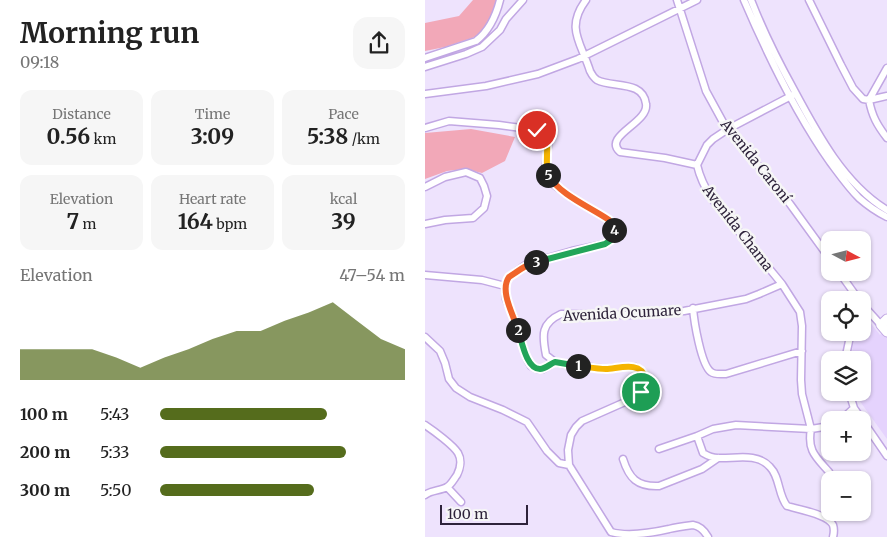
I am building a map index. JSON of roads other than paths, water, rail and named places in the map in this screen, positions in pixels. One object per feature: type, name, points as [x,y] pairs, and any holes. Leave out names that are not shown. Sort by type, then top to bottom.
[{"type":"street","points":[[425,58],[476,41],[487,30],[493,20],[500,0]]},
{"type":"street","points":[[425,68],[482,47],[500,30],[506,19],[523,0]]},
{"type":"street","points":[[586,0],[578,11],[575,28],[590,71],[599,80],[637,89],[643,95],[646,102],[643,115],[617,139],[615,144],[620,152],[665,158],[697,165],[713,139],[728,129],[793,95]]},
{"type":"street","name":"Avenida Caroní","points":[[677,0],[706,91],[728,129],[790,204],[821,247]]},
{"type":"street","points":[[425,94],[486,86],[538,74],[585,56],[697,0]]},
{"type":"street","points":[[744,0],[762,42],[793,95],[846,172],[863,193],[887,210]]},
{"type":"street","points":[[751,0],[804,123],[840,176],[859,198],[887,217]]},
{"type":"street","points":[[809,0],[853,88],[863,99],[869,100],[887,96]]},
{"type":"street","points":[[887,68],[869,100],[871,112],[887,138]]},
{"type":"street","points":[[425,128],[449,121],[537,130],[546,136],[548,145],[546,165],[548,175],[553,184],[613,224],[614,232],[611,240],[605,244],[527,264],[509,277],[505,286],[506,299],[531,366],[543,369],[555,362],[606,369],[635,368],[643,374],[645,386],[641,392],[634,398],[582,421],[571,435],[569,442],[569,465],[611,532],[628,537],[693,525],[699,526],[708,537]]},
{"type":"street","name":"Avenida Chama","points":[[697,165],[699,176],[712,199],[782,284],[800,312],[802,326],[801,380],[802,394],[811,429],[809,440],[812,450],[828,471]]},
{"type":"street","points":[[425,186],[445,177],[466,172],[479,178],[487,196],[483,208],[473,218],[425,224]]},
{"type":"street","points":[[425,275],[482,280],[505,286]]},
{"type":"street","name":"Avenida Ocumare","points":[[555,362],[546,355],[543,338],[547,323],[561,314],[630,315],[667,313],[746,299],[782,284]]},
{"type":"street","points":[[693,308],[694,321],[704,364],[711,372],[726,374],[802,351]]},
{"type":"street","points":[[871,315],[885,325]]},
{"type":"street","points":[[425,337],[440,351],[449,379],[456,388],[470,397],[527,422],[547,451],[559,462],[569,465]]},
{"type":"street","points":[[852,401],[854,408],[887,456]]},
{"type":"street","points":[[851,411],[854,408]]},
{"type":"street","points":[[425,425],[457,452],[460,459],[460,470],[454,481],[447,488],[428,492],[425,495]]},
{"type":"street","points":[[659,449],[713,429],[736,425],[811,429],[821,427]]},
{"type":"street","points":[[697,436],[703,453],[711,457],[739,456],[755,459],[770,466],[783,501],[787,506],[827,518],[832,524],[833,537]]},
{"type":"street","points":[[623,459],[631,477],[646,486],[659,486],[702,469],[717,458]]},
{"type":"street","points":[[447,488],[461,502]]}]
